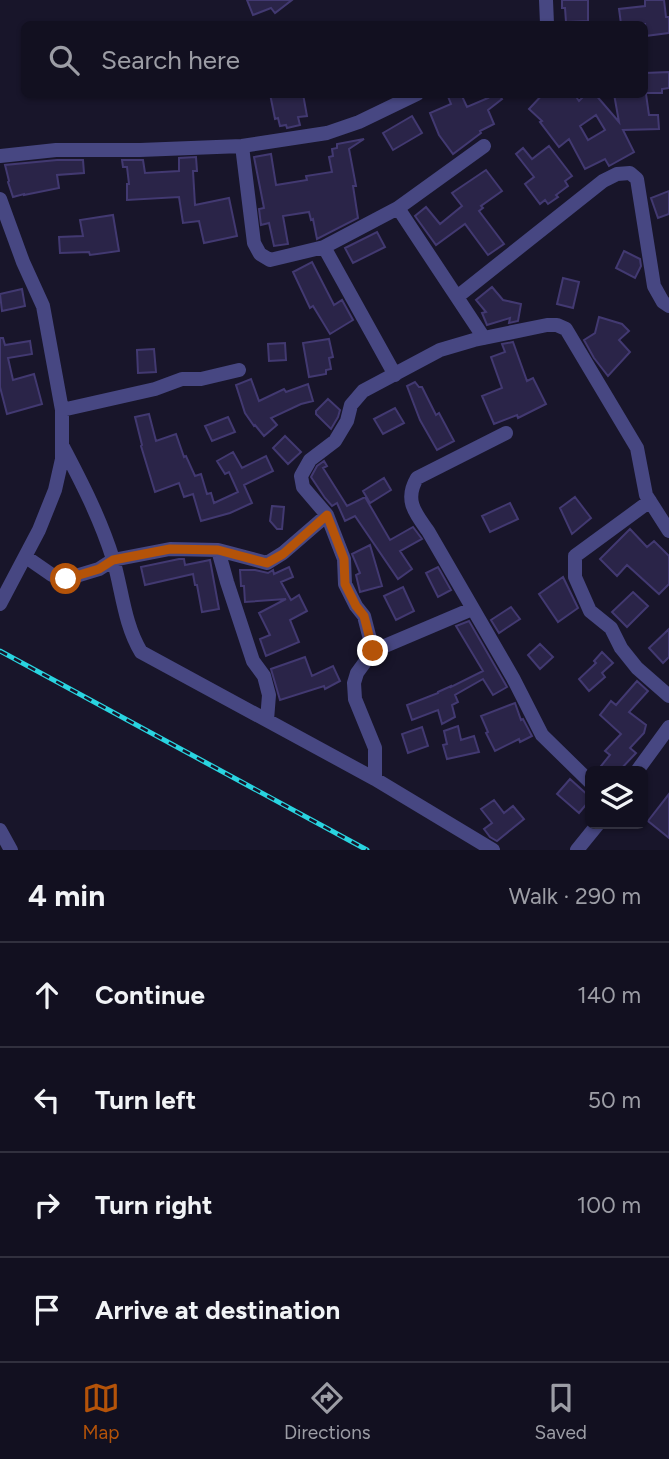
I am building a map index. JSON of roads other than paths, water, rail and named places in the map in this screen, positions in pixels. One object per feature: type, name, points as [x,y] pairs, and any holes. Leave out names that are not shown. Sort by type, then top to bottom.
[{"type":"street","points":[[546,0],[547,21]]},
{"type":"street","points":[[0,156],[56,150],[242,146],[327,133],[359,122],[410,98]]},
{"type":"street","points":[[242,146],[254,243],[260,254],[270,260],[324,247],[398,208],[484,146]]},
{"type":"street","points":[[457,297],[603,181],[617,174],[630,173],[637,179],[654,286],[657,294],[669,306]]},
{"type":"street","points":[[0,199],[23,262],[43,306],[62,410],[62,459],[55,490],[26,557],[0,604]]},
{"type":"street","points":[[398,208],[484,338]]},
{"type":"street","points":[[324,247],[395,375]]},
{"type":"street","points":[[373,651],[364,616],[345,584],[344,559],[327,515],[303,487],[301,476],[310,460],[335,441],[347,421],[351,405],[363,391],[440,350],[484,338],[557,324],[566,329],[637,448],[646,495],[669,531]]},
{"type":"street","points":[[62,410],[155,389],[182,379],[201,379],[239,370]]},
{"type":"street","points":[[506,433],[417,478],[412,487],[412,508],[513,678],[542,735],[585,777]]},
{"type":"street","points":[[62,445],[94,508],[113,560],[133,639],[141,652],[375,779],[493,850]]},
{"type":"street","points":[[650,501],[575,556],[575,577],[590,611],[611,628],[621,648],[637,668],[669,696]]},
{"type":"street","points":[[26,557],[52,575],[66,579],[99,569],[113,560],[170,549],[218,550],[267,563],[283,554],[327,515]]},
{"type":"street","points":[[218,550],[253,661],[264,676],[269,695],[267,720]]},
{"type":"street","points":[[375,779],[375,748],[355,699],[354,683],[357,673],[373,651],[472,609]]},
{"type":"street","points":[[641,766],[669,727]]},
{"type":"street","points":[[577,850],[594,829]]},
{"type":"street","points":[[0,830],[6,847]]},
{"type":"railway","points":[[0,651],[367,850]]}]
